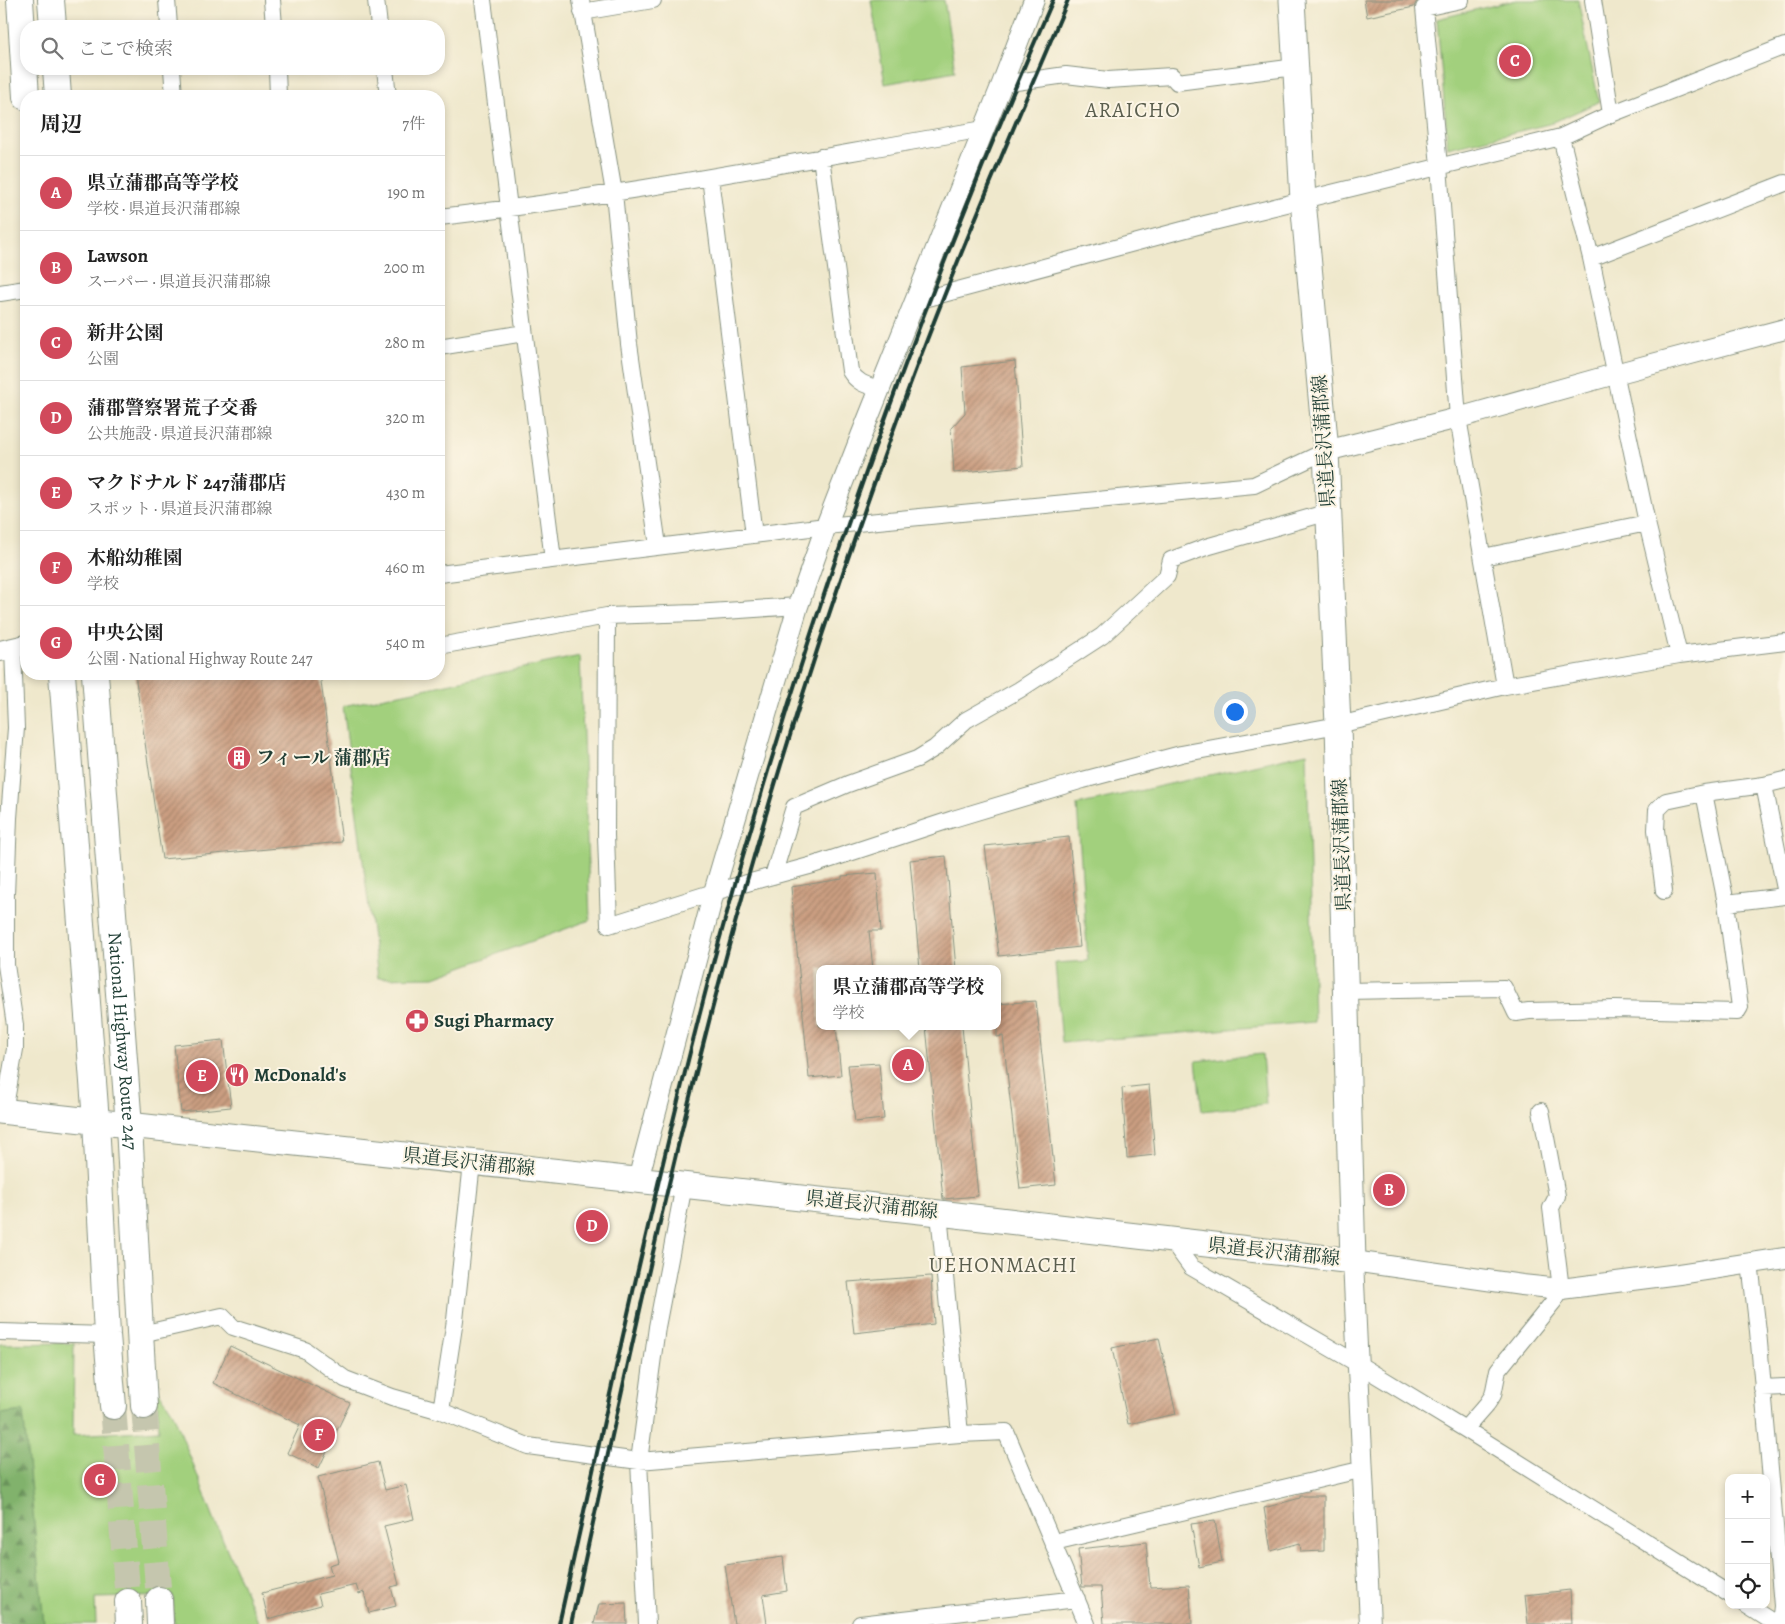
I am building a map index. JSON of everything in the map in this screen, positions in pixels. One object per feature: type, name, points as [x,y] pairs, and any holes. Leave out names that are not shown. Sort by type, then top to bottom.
[{"type":"highway","points":[[20,0],[21,20]]},
{"type":"highway","points":[[51,0],[53,20]]},
{"type":"highway","points":[[25,75],[26,90]]},
{"type":"highway","points":[[56,75],[58,90]]},
{"type":"highway","name":"National Highway Route 247","points":[[62,680],[96,1121],[107,1335],[114,1406]]},
{"type":"highway","name":"National Highway Route 247","points":[[95,680],[129,1126],[144,1406]]},
{"type":"main road","name":"県道長沢蒲郡線","points":[[2,1112],[939,1213],[1353,1261],[1338,725],[1329,512],[1326,451],[1303,200],[1292,0]]},
{"type":"street","points":[[167,0],[169,20]]},
{"type":"street","points":[[272,0],[274,20]]},
{"type":"street","points":[[376,0],[378,20]]},
{"type":"street","points":[[483,0],[553,560]]},
{"type":"street","points":[[653,0],[582,6],[614,193],[629,344],[658,546]]},
{"type":"street","points":[[638,1180],[714,892],[798,606],[826,526],[879,389],[984,130],[1034,0]]},
{"type":"street","points":[[1461,0],[1424,8],[1439,166],[1458,418],[1505,686]]},
{"type":"street","points":[[1593,0],[1611,114]]},
{"type":"street","points":[[913,302],[1205,224],[1561,137],[1611,114],[1785,46]]},
{"type":"street","points":[[1002,84],[1066,75],[1108,80],[1172,76],[1177,82],[1296,67]]},
{"type":"street","points":[[172,75],[174,90]]},
{"type":"street","points":[[276,75],[278,90]]},
{"type":"street","points":[[386,75],[387,90]]},
{"type":"street","points":[[445,216],[509,209],[614,193],[984,130]]},
{"type":"street","points":[[1561,137],[1591,258],[1647,523],[1679,655]]},
{"type":"street","points":[[821,157],[850,371],[854,378],[860,382],[879,389]]},
{"type":"street","points":[[710,177],[754,534]]},
{"type":"street","points":[[1591,258],[1785,183]]},
{"type":"street","points":[[0,293],[20,290]]},
{"type":"street","points":[[445,569],[553,560],[826,526],[1254,485],[1326,451],[1458,418],[1785,329]]},
{"type":"street","points":[[445,346],[524,333]]},
{"type":"street","points":[[773,876],[794,807],[848,784],[917,759],[935,748],[966,720],[1019,690],[1102,636],[1166,576],[1171,560],[1206,547],[1329,512]]},
{"type":"street","points":[[1483,557],[1647,523]]},
{"type":"street","points":[[445,645],[607,616],[695,613],[798,606]]},
{"type":"street","points":[[607,616],[606,835],[609,925],[714,892],[813,865],[952,819],[1181,754],[1338,725],[1505,686],[1679,655],[1785,642]]},
{"type":"street","points":[[2,1112],[15,1049],[14,1025],[6,965],[3,907],[16,728],[13,648]]},
{"type":"street","points":[[1664,891],[1656,830],[1657,810],[1666,801],[1785,780]]},
{"type":"street","points":[[1764,785],[1785,890]]},
{"type":"street","points":[[1346,991],[1504,988],[1516,1013],[1614,1009],[1737,1012],[1740,1007],[1726,903],[1704,793]]},
{"type":"street","points":[[1726,903],[1785,896]]},
{"type":"street","points":[[1465,1429],[1490,1400],[1498,1370],[1554,1301],[1561,1289],[1551,1208],[1557,1196],[1541,1110]]},
{"type":"street","points":[[441,1411],[455,1320],[472,1163]]},
{"type":"street","points":[[647,1624],[639,1461],[657,1327],[684,1185]]},
{"type":"street","points":[[939,1213],[960,1434]]},
{"type":"street","points":[[1172,1241],[1191,1267],[1465,1429],[1725,1592]]},
{"type":"street","points":[[1370,1624],[1353,1261],[1561,1289],[1785,1258]]},
{"type":"street","points":[[1750,1263],[1782,1606],[1780,1624]]},
{"type":"street","points":[[141,1334],[222,1316],[234,1327],[305,1350],[345,1379],[392,1397],[441,1411],[528,1446],[639,1461],[960,1434],[1006,1432],[1087,1624]]},
{"type":"street","points":[[0,1332],[107,1335]]},
{"type":"street","points":[[1762,1388],[1785,1387]]},
{"type":"street","points":[[1054,1542],[1364,1469]]},
{"type":"street","points":[[860,1624],[1077,1599]]},
{"type":"street","points":[[1752,1609],[1776,1624]]},
{"type":"green space","points":[[871,0],[944,0],[955,71],[885,84]]},
{"type":"green space","points":[[1516,0],[1578,0],[1599,102],[1549,124],[1448,148],[1437,19]]},
{"type":"green space","points":[[580,656],[590,920],[434,977],[378,978],[343,706]]},
{"type":"green space","points":[[1307,753],[1314,1022],[1062,1043],[1055,963],[1088,961],[1077,805]]},
{"type":"green space","points":[[1262,1054],[1266,1104],[1202,1111],[1196,1061]]},
{"type":"green space","points":[[74,1343],[73,1435],[159,1430],[156,1387],[173,1413],[217,1526],[259,1624],[174,1624],[173,1596],[95,1598],[96,1624],[0,1624],[0,1344]]},
{"type":"green space","points":[[23,1411],[44,1624],[0,1624],[0,1414]]},
{"type":"building","points":[[1364,0],[1417,1],[1414,7],[1367,17]]},
{"type":"building","points":[[1015,361],[1023,466],[954,473],[951,428],[965,413],[962,367]]},
{"type":"building","name":"フィール 蒲郡店","points":[[136,680],[321,680],[342,842],[162,859]]},
{"type":"building","points":[[1069,837],[1080,947],[999,956],[985,846]]},
{"type":"building","points":[[946,856],[956,965],[920,965],[910,860]]},
{"type":"building","points":[[877,873],[881,931],[869,931],[873,965],[816,965],[816,1030],[836,1030],[841,1075],[809,1078],[791,887],[842,879],[842,876]]},
{"type":"building","points":[[1036,1001],[1056,1185],[1020,1189],[1003,1036],[997,1037],[997,1030],[1001,1030],[1001,1004]]},
{"type":"building","points":[[926,1030],[962,1030],[978,1196],[943,1199]]},
{"type":"building","points":[[223,1040],[231,1107],[181,1112],[174,1045]]},
{"type":"building","points":[[879,1063],[884,1119],[855,1122],[848,1065]]},
{"type":"building","points":[[1149,1085],[1155,1155],[1127,1158],[1122,1088]]},
{"type":"building","points":[[931,1276],[934,1324],[854,1333],[848,1282]]},
{"type":"building","points":[[1159,1338],[1176,1414],[1128,1424],[1112,1348]]},
{"type":"building","points":[[230,1346],[350,1403],[319,1468],[287,1453],[300,1425],[213,1383]]},
{"type":"building","points":[[378,1462],[385,1490],[406,1485],[414,1519],[384,1526],[399,1585],[391,1587],[396,1606],[369,1613],[364,1592],[359,1594],[356,1585],[318,1594],[321,1605],[268,1619],[262,1593],[332,1575],[329,1565],[339,1562],[318,1477]]},
{"type":"building","points":[[1300,1496],[1324,1496],[1324,1551],[1301,1552],[1300,1543],[1271,1551],[1264,1508],[1300,1498]]},
{"type":"building","points":[[1215,1521],[1222,1562],[1199,1567],[1191,1524]]},
{"type":"building","points":[[1146,1542],[1150,1587],[1189,1585],[1192,1624],[1104,1624],[1101,1587],[1082,1587],[1078,1549]]},
{"type":"building","points":[[783,1557],[787,1591],[763,1595],[767,1624],[734,1624],[725,1565]]},
{"type":"building","points":[[1570,1590],[1572,1624],[1528,1624],[1525,1595]]},
{"type":"building","points":[[626,1603],[627,1624],[594,1624],[599,1604]]},
{"type":"tunnel","points":[[113,1406],[128,1602]]},
{"type":"tunnel","points":[[144,1406],[159,1600]]},
{"type":"railway","points":[[559,1624],[668,1140],[719,941],[789,701],[869,464],[912,347],[1004,115],[1053,0]]},
{"type":"railway","points":[[571,1624],[635,1329],[705,1036],[758,842],[790,736],[841,577],[937,314],[979,209],[1068,0]]},
{"type":"place","name":"新井公園","points":[[1515,61]]},
{"type":"place","name":"フィール 蒲郡店","points":[[239,758]]},
{"type":"place","name":"Sugi Pharmacy","points":[[417,1021]]},
{"type":"place","name":"県立蒲郡高等学校","points":[[908,1065]]},
{"type":"place","name":"McDonald's","points":[[237,1075]]},
{"type":"place","name":"マクドナルド 247蒲郡店","points":[[202,1076]]},
{"type":"place","name":"Lawson","points":[[1389,1190]]},
{"type":"place","name":"蒲郡警察署荒子交番","points":[[592,1226]]},
{"type":"place","name":"木船幼稚園","points":[[319,1435]]},
{"type":"place","name":"中央公園","points":[[100,1480]]},
{"type":"district","name":"ARAICHO","points":[[1133,110]]},
{"type":"district","name":"UEHONMACHI","points":[[1003,1265]]}]
